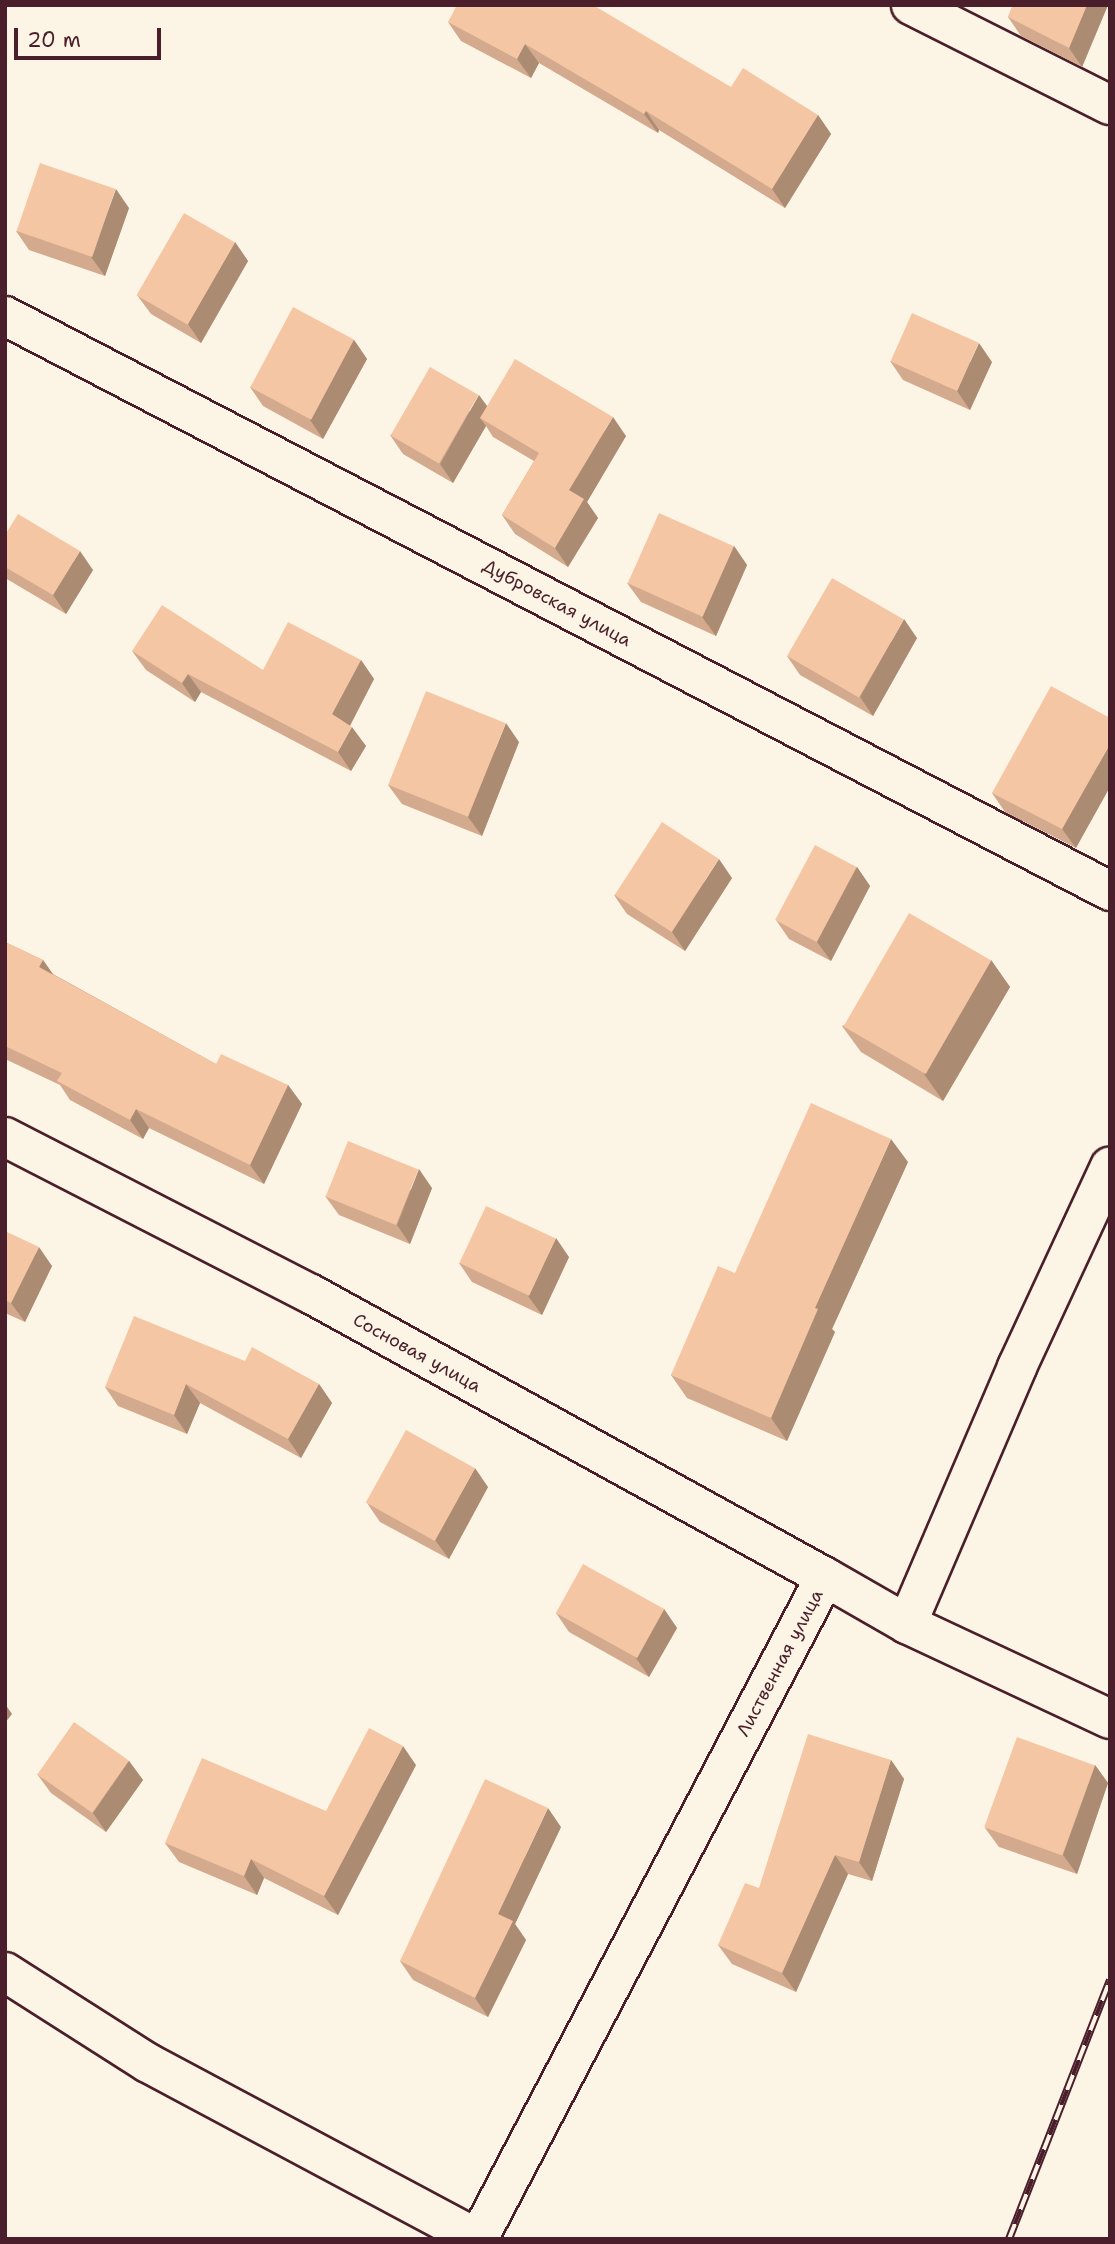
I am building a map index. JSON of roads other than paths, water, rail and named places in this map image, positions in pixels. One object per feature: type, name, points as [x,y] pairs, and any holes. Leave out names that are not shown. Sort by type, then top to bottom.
[{"type":"street","points":[[911,5],[1110,105]]},
{"type":"street","name":"Дубровская улица","points":[[5,316],[1110,891]]},
{"type":"street","name":"Сосновая улица","points":[[5,1137],[311,1294],[825,1577]]},
{"type":"street","points":[[907,1625],[1017,1367],[1110,1167]]},
{"type":"street","name":"Лиственная улица","points":[[478,2239],[825,1577],[907,1625],[1110,1719]]},
{"type":"street","points":[[5,1972],[148,2063],[478,2239]]},
{"type":"railway","points":[[1009,2239],[1110,1980]]}]
